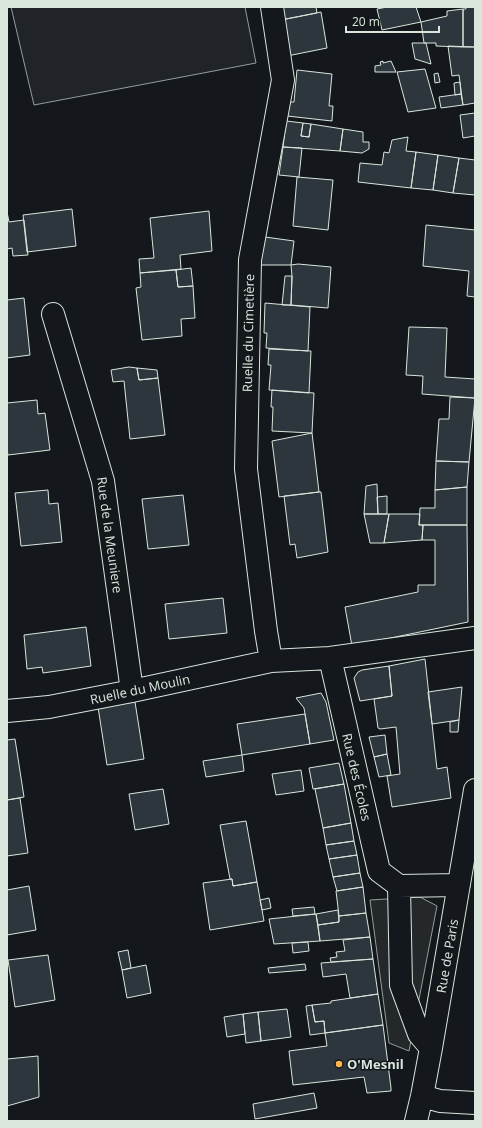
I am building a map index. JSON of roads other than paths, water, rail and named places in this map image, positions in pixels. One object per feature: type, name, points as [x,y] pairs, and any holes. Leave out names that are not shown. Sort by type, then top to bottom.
[{"type":"street","name":"Ruelle du Cimetière","points":[[272,7],[283,80],[250,260],[246,469],[266,631],[272,662]]},
{"type":"street","name":"Rue de la Meuniere","points":[[53,314],[103,481],[132,691]]},
{"type":"street","name":"Ruelle du Moulin","points":[[7,711],[49,707],[272,662],[330,658],[475,638]]},
{"type":"street","name":"Rue des Écoles","points":[[330,658],[378,871],[400,886]]},
{"type":"street","name":"Rue de Paris","points":[[416,1121],[431,1048],[475,790]]},
{"type":"street","points":[[431,1048],[419,1034],[401,985],[400,886],[459,885]]},
{"type":"street","points":[[422,1096],[440,1101],[475,1103]]},
{"type":"place","name":"O'Mesnil","points":[[339,1064]]}]
